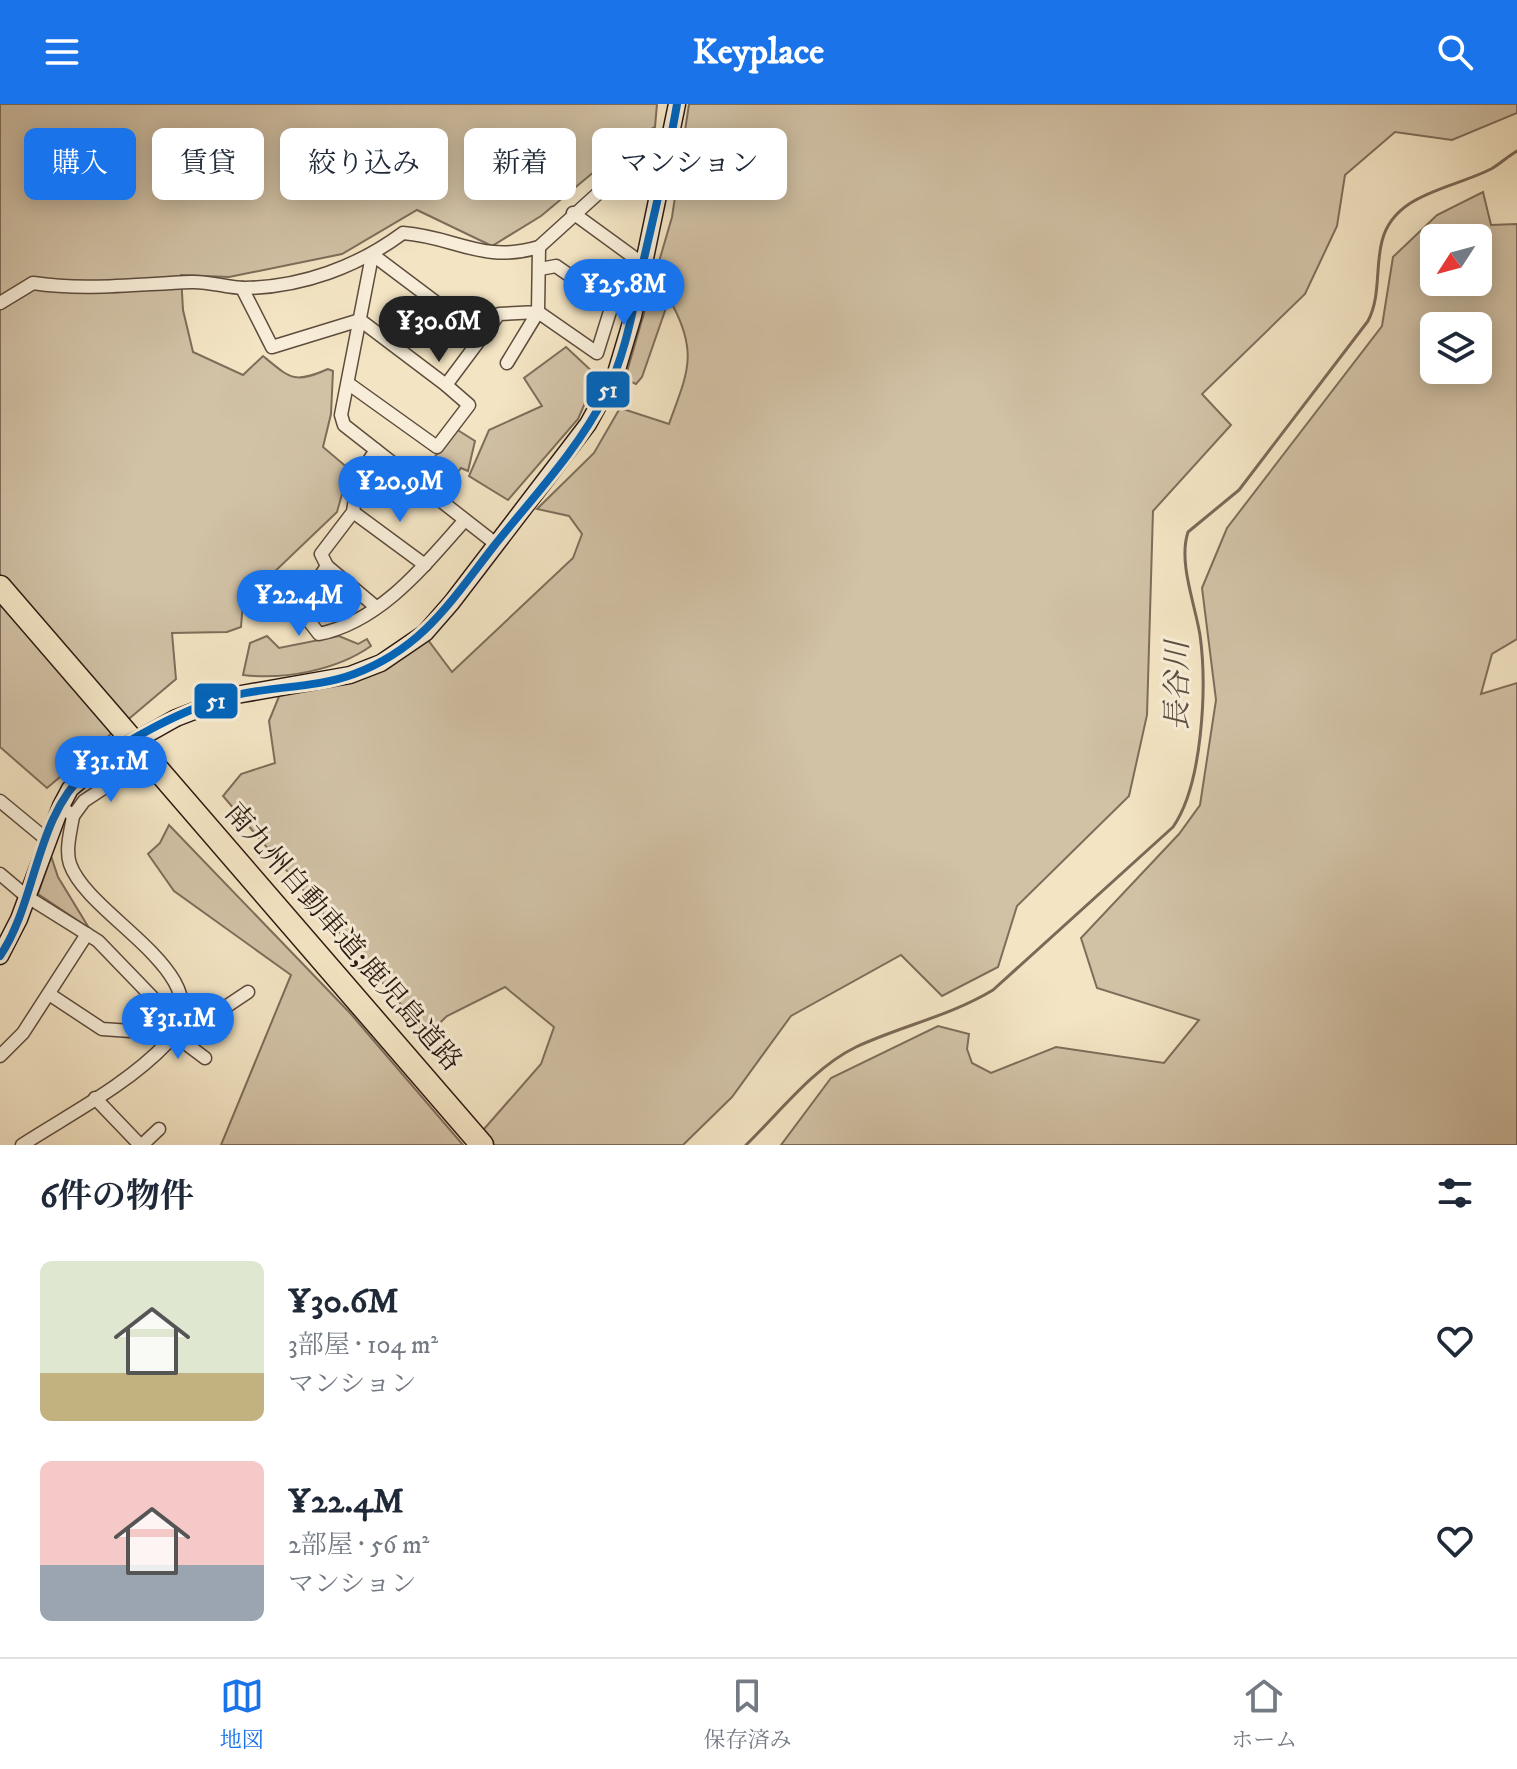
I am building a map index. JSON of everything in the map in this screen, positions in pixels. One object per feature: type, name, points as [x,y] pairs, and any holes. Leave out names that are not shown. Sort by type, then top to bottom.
[{"type":"highway","name":"南九州自動車道;鹿児島道路","points":[[0,587],[482,1145]]},
{"type":"street","points":[[673,128],[677,104]]},
{"type":"street","points":[[0,303],[33,283],[70,288],[203,281],[242,288],[309,279],[372,256],[403,233],[426,235],[501,255],[539,247],[592,197]]},
{"type":"street","points":[[22,1145],[138,1068],[173,1034],[185,1008],[183,996],[158,960],[83,889],[69,862],[67,811],[70,789],[110,755],[176,718],[236,695],[350,675],[381,663],[425,633],[560,462],[603,399],[624,344],[657,200]]},
{"type":"street","points":[[573,213],[643,264]]},
{"type":"street","points":[[507,363],[538,312],[539,247]]},
{"type":"street","points":[[372,256],[341,415],[344,425],[496,544]]},
{"type":"street","points":[[372,256],[482,337]]},
{"type":"street","points":[[446,385],[499,314],[538,312],[597,353],[612,305],[556,266],[540,269]]},
{"type":"street","points":[[242,288],[272,347],[360,320]]},
{"type":"street","points":[[349,384],[437,447],[469,405],[360,320]]},
{"type":"street","points":[[376,450],[358,477],[353,512],[321,554],[327,566],[376,607]]},
{"type":"street","points":[[353,512],[425,565]]},
{"type":"street","points":[[327,566],[299,608],[319,634],[347,628],[410,581],[464,521]]},
{"type":"street","points":[[1,951],[26,896],[46,839],[67,811],[125,774]]},
{"type":"street","points":[[0,801],[46,839]]},
{"type":"street","points":[[0,874],[26,896],[87,934],[154,999],[153,1009],[131,1031],[102,1029],[49,994]]},
{"type":"street","points":[[0,1056],[23,1033],[87,934]]},
{"type":"street","points":[[185,1008],[206,1020],[248,992]]},
{"type":"street","points":[[173,1034],[205,1058]]},
{"type":"street","points":[[95,1098],[141,1145],[159,1129]]},
{"type":"shaded area","points":[[0,104],[657,104],[653,128],[592,128],[592,174],[576,187],[576,128],[464,128],[464,200],[560,200],[541,216],[492,246],[417,210],[342,254],[229,277],[181,275],[183,310],[193,352],[243,375],[263,356],[293,377],[307,377],[328,369],[333,371],[331,414],[323,447],[349,469],[337,512],[243,602],[241,627],[227,632],[172,633],[176,679],[47,788],[0,747]]},
{"type":"shaded area","points":[[689,104],[1517,104],[1517,113],[1452,140],[1395,132],[1345,175],[1337,226],[1305,294],[1202,394],[1231,425],[1153,511],[1147,715],[1129,796],[1017,906],[998,967],[942,996],[901,955],[791,1016],[732,1097],[683,1145],[470,1145],[541,1064],[554,1027],[505,987],[447,1016],[427,1035],[223,796],[241,774],[275,763],[269,721],[280,694],[322,687],[375,671],[428,640],[452,672],[573,558],[582,534],[569,516],[537,509],[594,453],[620,408],[669,424],[685,378],[688,352],[686,338],[673,306],[666,308],[642,377],[636,384],[627,380],[626,375],[675,200],[787,200],[787,128],[685,128]]},
{"type":"shaded area","points":[[1483,192],[1491,224],[1428,224],[1437,215]]},
{"type":"shaded area","points":[[1517,224],[1517,639],[1492,654],[1481,694],[1517,683],[1517,1145],[781,1145],[831,1078],[938,1026],[969,1034],[967,1049],[972,1063],[991,1073],[1056,1047],[1164,1063],[1199,1020],[1097,988],[1081,938],[1179,834],[1200,805],[1216,700],[1202,588],[1227,528],[1382,326],[1393,257],[1420,231],[1420,296],[1492,296],[1492,225]]},
{"type":"shaded area","points":[[566,347],[597,376],[578,419],[508,500],[469,476],[489,430],[542,406],[524,378]]},
{"type":"shaded area","points":[[456,429],[475,441],[468,471],[461,468],[442,493],[420,476]]},
{"type":"shaded area","points":[[267,636],[279,648],[339,636],[358,644],[367,639],[371,646],[343,661],[310,671],[276,676],[243,675],[250,643]]},
{"type":"shaded area","points":[[169,825],[350,1013],[463,1145],[221,1145],[291,975],[174,891],[148,854],[160,843]]},
{"type":"shaded area","points":[[51,856],[58,877],[89,928],[38,894]]},
{"type":"waterway","name":"長谷川","points":[[746,1145],[811,1079],[840,1056],[960,1007],[993,990],[1173,827],[1191,786],[1197,761],[1202,707],[1200,635],[1185,556],[1188,532],[1239,490],[1368,321],[1375,302],[1382,241],[1399,212],[1426,194],[1491,169],[1517,151]]},
{"type":"transit line","name":"51","points":[[0,956],[22,911],[56,812],[86,772],[137,736],[198,707],[236,695],[340,679],[399,651],[449,604],[553,474],[594,416],[624,347],[677,104]]}]
